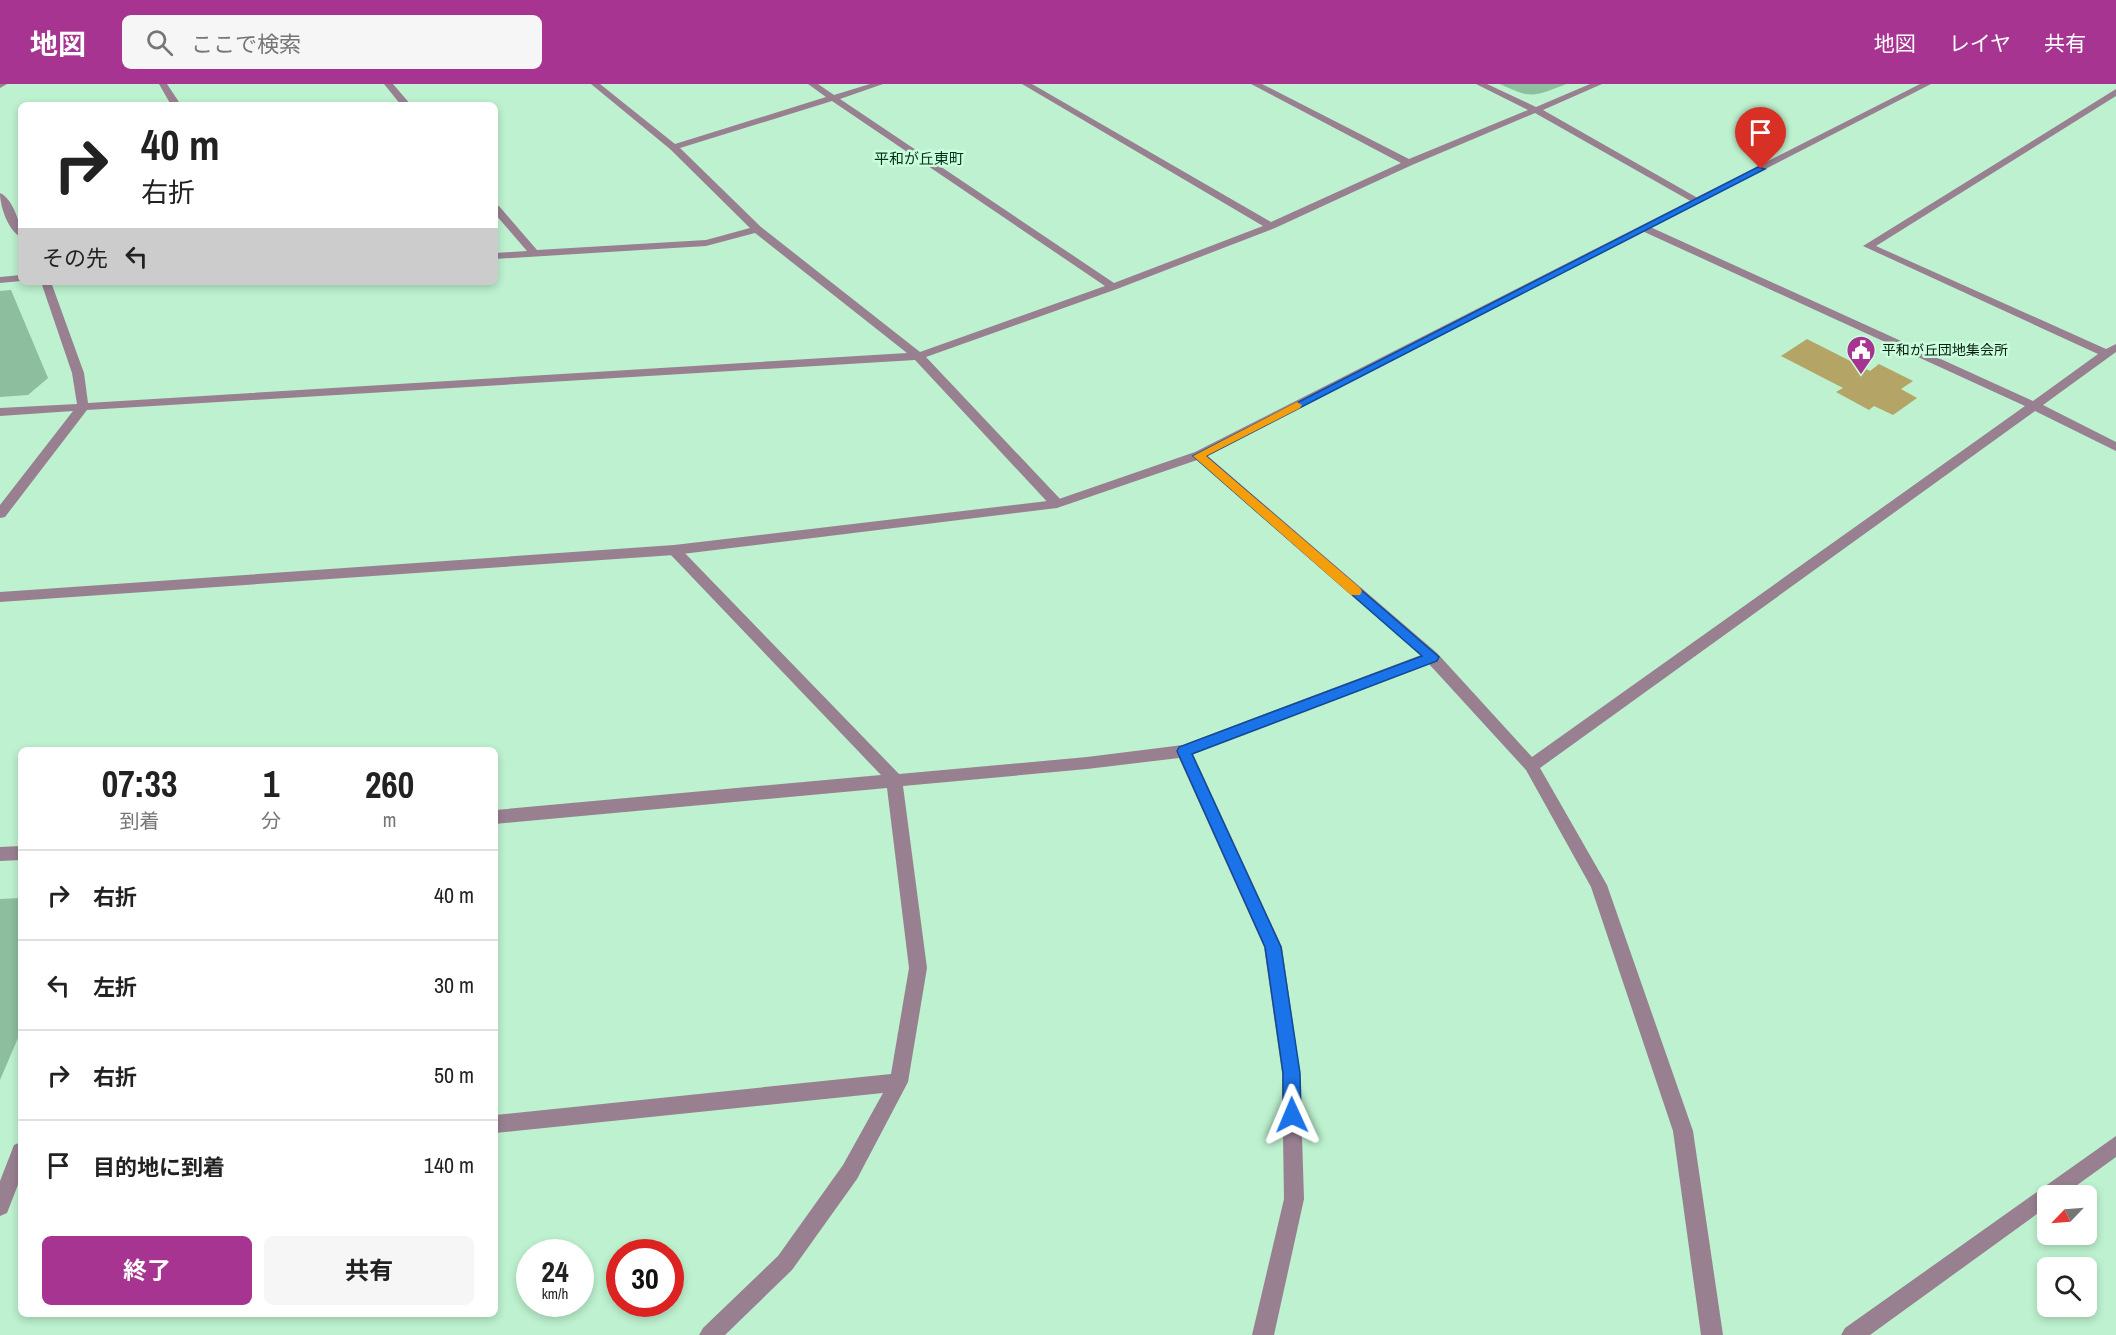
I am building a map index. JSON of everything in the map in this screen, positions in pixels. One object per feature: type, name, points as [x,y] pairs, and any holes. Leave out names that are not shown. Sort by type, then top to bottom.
[{"type":"street","points":[[163,84],[174,102]]},
{"type":"street","points":[[388,84],[403,102]]},
{"type":"street","points":[[595,84],[673,147],[757,229],[918,356],[1057,504]]},
{"type":"street","points":[[812,84],[1113,287]]},
{"type":"street","points":[[673,147],[879,84]]},
{"type":"street","points":[[1026,84],[1271,226]]},
{"type":"street","points":[[1255,84],[1409,164]]},
{"type":"street","points":[[1480,84],[1536,110],[1698,201]]},
{"type":"street","points":[[0,412],[918,356],[1113,287],[1271,226],[1409,164],[1598,84]]},
{"type":"street","points":[[0,597],[674,550],[1057,504],[1199,456],[1927,84]]},
{"type":"street","points":[[2111,350],[1868,246],[2116,92]]},
{"type":"street","points":[[0,196],[18,229]]},
{"type":"street","points":[[498,211],[535,254]]},
{"type":"street","points":[[1644,228],[2035,406],[2116,447]]},
{"type":"street","points":[[498,256],[706,243],[757,229]]},
{"type":"street","points":[[0,280],[18,278]]},
{"type":"street","points":[[0,514],[83,407],[78,373],[47,285]]},
{"type":"street","points":[[1531,766],[2111,350]]},
{"type":"street","points":[[1199,456],[1432,657],[1531,766],[1599,885],[1683,1131],[1712,1335]]},
{"type":"street","points":[[674,550],[894,779],[918,968],[899,1082],[850,1172],[785,1263],[710,1335]]},
{"type":"street","points":[[498,817],[1087,763],[1184,751],[1432,657]]},
{"type":"street","points":[[1184,751],[1273,947],[1291,1073],[1294,1199],[1263,1335]]},
{"type":"street","points":[[0,854],[18,853]]},
{"type":"street","points":[[498,1124],[899,1082]]},
{"type":"street","points":[[1852,1335],[2116,1144]]},
{"type":"street","points":[[0,1206],[17,1174]]},
{"type":"green space","points":[[1500,84],[1566,84],[1539,94],[1526,94]]},
{"type":"green space","points":[[11,290],[48,378],[28,395],[0,397],[0,291]]},
{"type":"green space","points":[[18,898],[18,1038],[0,1080],[0,899]]},
{"type":"building","name":"平和が丘団地集会所","points":[[1807,339],[1870,371],[1879,364],[1913,381],[1901,389],[1917,398],[1893,415],[1874,406],[1869,410],[1836,392],[1843,388],[1781,356]]},
{"type":"slow traffic","points":[[1297,405],[1199,456],[1356,591]]},
{"type":"place","name":"平和が丘団地集会所","points":[[1861,376]]},
{"type":"district","name":"平和が丘東町","points":[[919,158]]},
{"type":"route","points":[[1292,1115],[1291,1073],[1273,947],[1184,751],[1432,657],[1199,456],[1761,169]]}]
